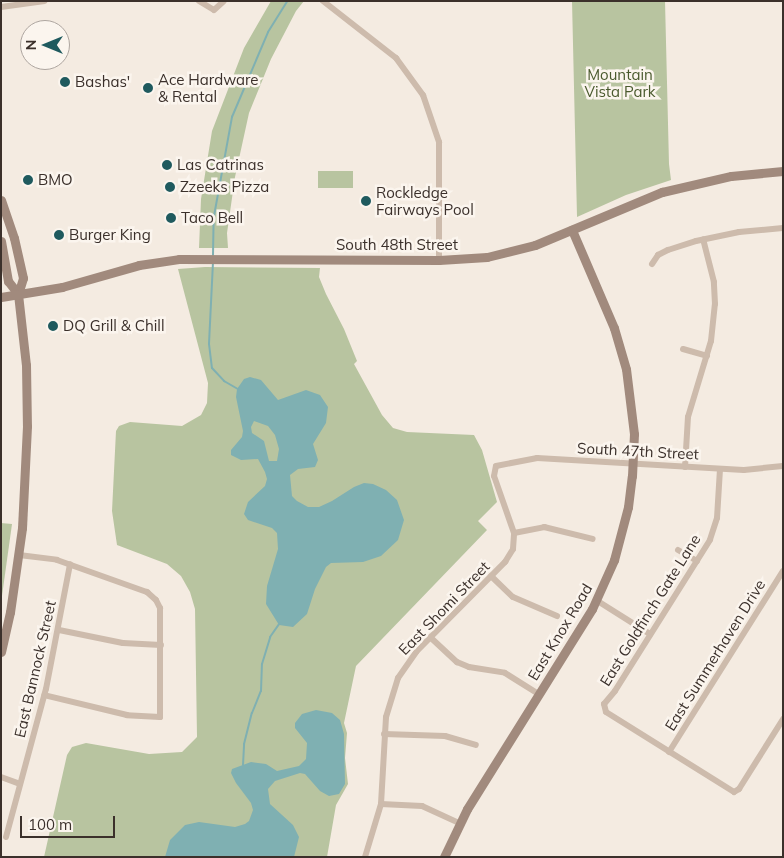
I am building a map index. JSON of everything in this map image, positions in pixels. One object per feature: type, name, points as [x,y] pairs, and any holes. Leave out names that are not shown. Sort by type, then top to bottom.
[{"type":"main road","name":"South 48th Street","points":[[1,297],[62,287],[145,264],[179,259],[462,260],[510,252],[572,230],[662,192],[731,176],[783,171]]},
{"type":"main road","points":[[1,200],[14,238],[23,278],[18,294],[26,365],[27,417],[26,481],[19,554],[1,652]]},
{"type":"main road","name":"East Knox Road","points":[[444,857],[460,822],[596,600],[614,560],[623,528],[633,464],[633,418],[623,355],[606,307],[572,230]]},
{"type":"main road","points":[[1,240],[8,281],[18,294]]},
{"type":"street","points":[[1,7],[44,1]]},
{"type":"street","points":[[199,1],[214,10],[224,1]]},
{"type":"street","points":[[323,1],[396,58],[423,95],[439,142],[439,260]]},
{"type":"street","points":[[652,264],[658,255],[668,250],[703,239],[739,232],[783,228]]},
{"type":"street","points":[[685,467],[688,417],[711,341],[715,293],[703,239]]},
{"type":"street","points":[[683,349],[707,356]]},
{"type":"street","name":"South 47th Street","points":[[494,468],[499,464],[537,458],[720,469],[758,470],[783,466]]},
{"type":"street","name":"East Shomi Street","points":[[365,857],[381,804],[384,734],[389,703],[398,678],[416,652],[510,557],[515,542],[514,533],[494,476],[494,468]]},
{"type":"street","name":"East Goldfinch Gate Lane","points":[[669,752],[606,712],[604,704],[615,691],[697,562],[716,525],[720,469]]},
{"type":"street","points":[[514,533],[544,527],[593,539]]},
{"type":"street","points":[[678,550],[697,562]]},
{"type":"street","points":[[19,554],[70,564],[147,592],[156,600],[160,608],[160,717],[126,715],[44,695]]},
{"type":"street","name":"East Bannock Street","points":[[6,837],[44,695],[59,630],[70,564]]},
{"type":"street","name":"East Summerhaven Drive","points":[[669,752],[783,571]]},
{"type":"street","points":[[491,576],[513,597],[558,616]]},
{"type":"street","points":[[596,600],[650,634]]},
{"type":"street","points":[[59,630],[123,643],[161,645]]},
{"type":"street","points":[[430,637],[457,662],[469,667],[505,673],[539,694]]},
{"type":"street","points":[[669,752],[734,792],[739,789],[783,719]]},
{"type":"street","points":[[384,734],[445,736],[476,745]]},
{"type":"street","points":[[1,777],[20,784]]},
{"type":"street","points":[[381,804],[422,806],[460,822]]},
{"type":"green space","points":[[271,1],[304,1],[296,11],[271,59],[249,113],[235,177],[227,233],[228,248],[199,248],[201,199],[212,131],[244,48]]},
{"type":"green space","name":"Mountain Vista Park","points":[[572,1],[665,1],[671,180],[626,195],[577,217]]},
{"type":"green space","points":[[318,171],[353,171],[353,188],[318,188]]},
{"type":"green space","points":[[205,267],[320,268],[319,277],[357,361],[354,364],[382,415],[393,428],[407,432],[474,435],[482,450],[497,502],[478,521],[487,530],[356,666],[344,723],[347,733],[345,758],[348,784],[336,805],[327,857],[44,857],[67,755],[72,747],[86,743],[149,754],[182,752],[197,737],[195,609],[190,592],[181,576],[167,564],[117,545],[112,511],[116,431],[119,426],[130,422],[182,426],[201,415],[207,403],[208,383],[178,269]]},
{"type":"green space","points":[[1,523],[12,524],[1,603]]},
{"type":"water","points":[[250,377],[261,380],[278,400],[306,390],[320,395],[328,407],[326,423],[313,444],[318,460],[315,467],[298,469],[290,475],[292,496],[297,501],[308,507],[319,507],[354,487],[364,483],[373,484],[386,490],[397,500],[404,520],[398,540],[381,556],[363,562],[331,563],[326,567],[315,589],[307,614],[293,627],[279,625],[266,604],[267,586],[278,549],[277,533],[272,528],[248,520],[244,514],[248,502],[265,486],[267,479],[265,472],[258,459],[241,460],[231,455],[231,450],[242,437],[243,431],[236,397],[237,389],[244,379]],"holes":[[[254,421],[268,426],[275,435],[279,449],[277,461],[269,461],[264,441],[252,433],[251,427]]]},
{"type":"water","points":[[316,710],[332,713],[340,720],[344,734],[345,784],[339,794],[329,796],[320,791],[305,774],[300,773],[275,781],[268,789],[270,804],[293,825],[299,837],[294,857],[165,857],[170,840],[185,825],[199,822],[235,827],[249,821],[253,810],[251,803],[236,783],[231,773],[232,769],[251,762],[266,764],[277,771],[299,766],[306,759],[307,743],[295,728],[295,723],[302,714]]},
{"type":"waterway","points":[[213,255],[214,216],[232,117],[268,32],[287,1]]},
{"type":"waterway","points":[[213,262],[209,344],[212,368],[224,381],[238,389]]},
{"type":"waterway","points":[[243,765],[244,744],[252,713],[261,691],[262,664],[270,637],[279,624]]},
{"type":"place","name":"Bashas'","points":[[65,82]]},
{"type":"place","name":"Ace Hardware & Rental","points":[[148,88]]},
{"type":"place","name":"Las Catrinas","points":[[167,165]]},
{"type":"place","name":"BMO","points":[[28,180]]},
{"type":"place","name":"Zzeeks Pizza","points":[[170,187]]},
{"type":"place","name":"Rockledge Fairways Pool","points":[[366,201]]},
{"type":"place","name":"Taco Bell","points":[[171,218]]},
{"type":"place","name":"Burger King","points":[[59,235]]},
{"type":"place","name":"DQ Grill & Chill","points":[[53,326]]}]
